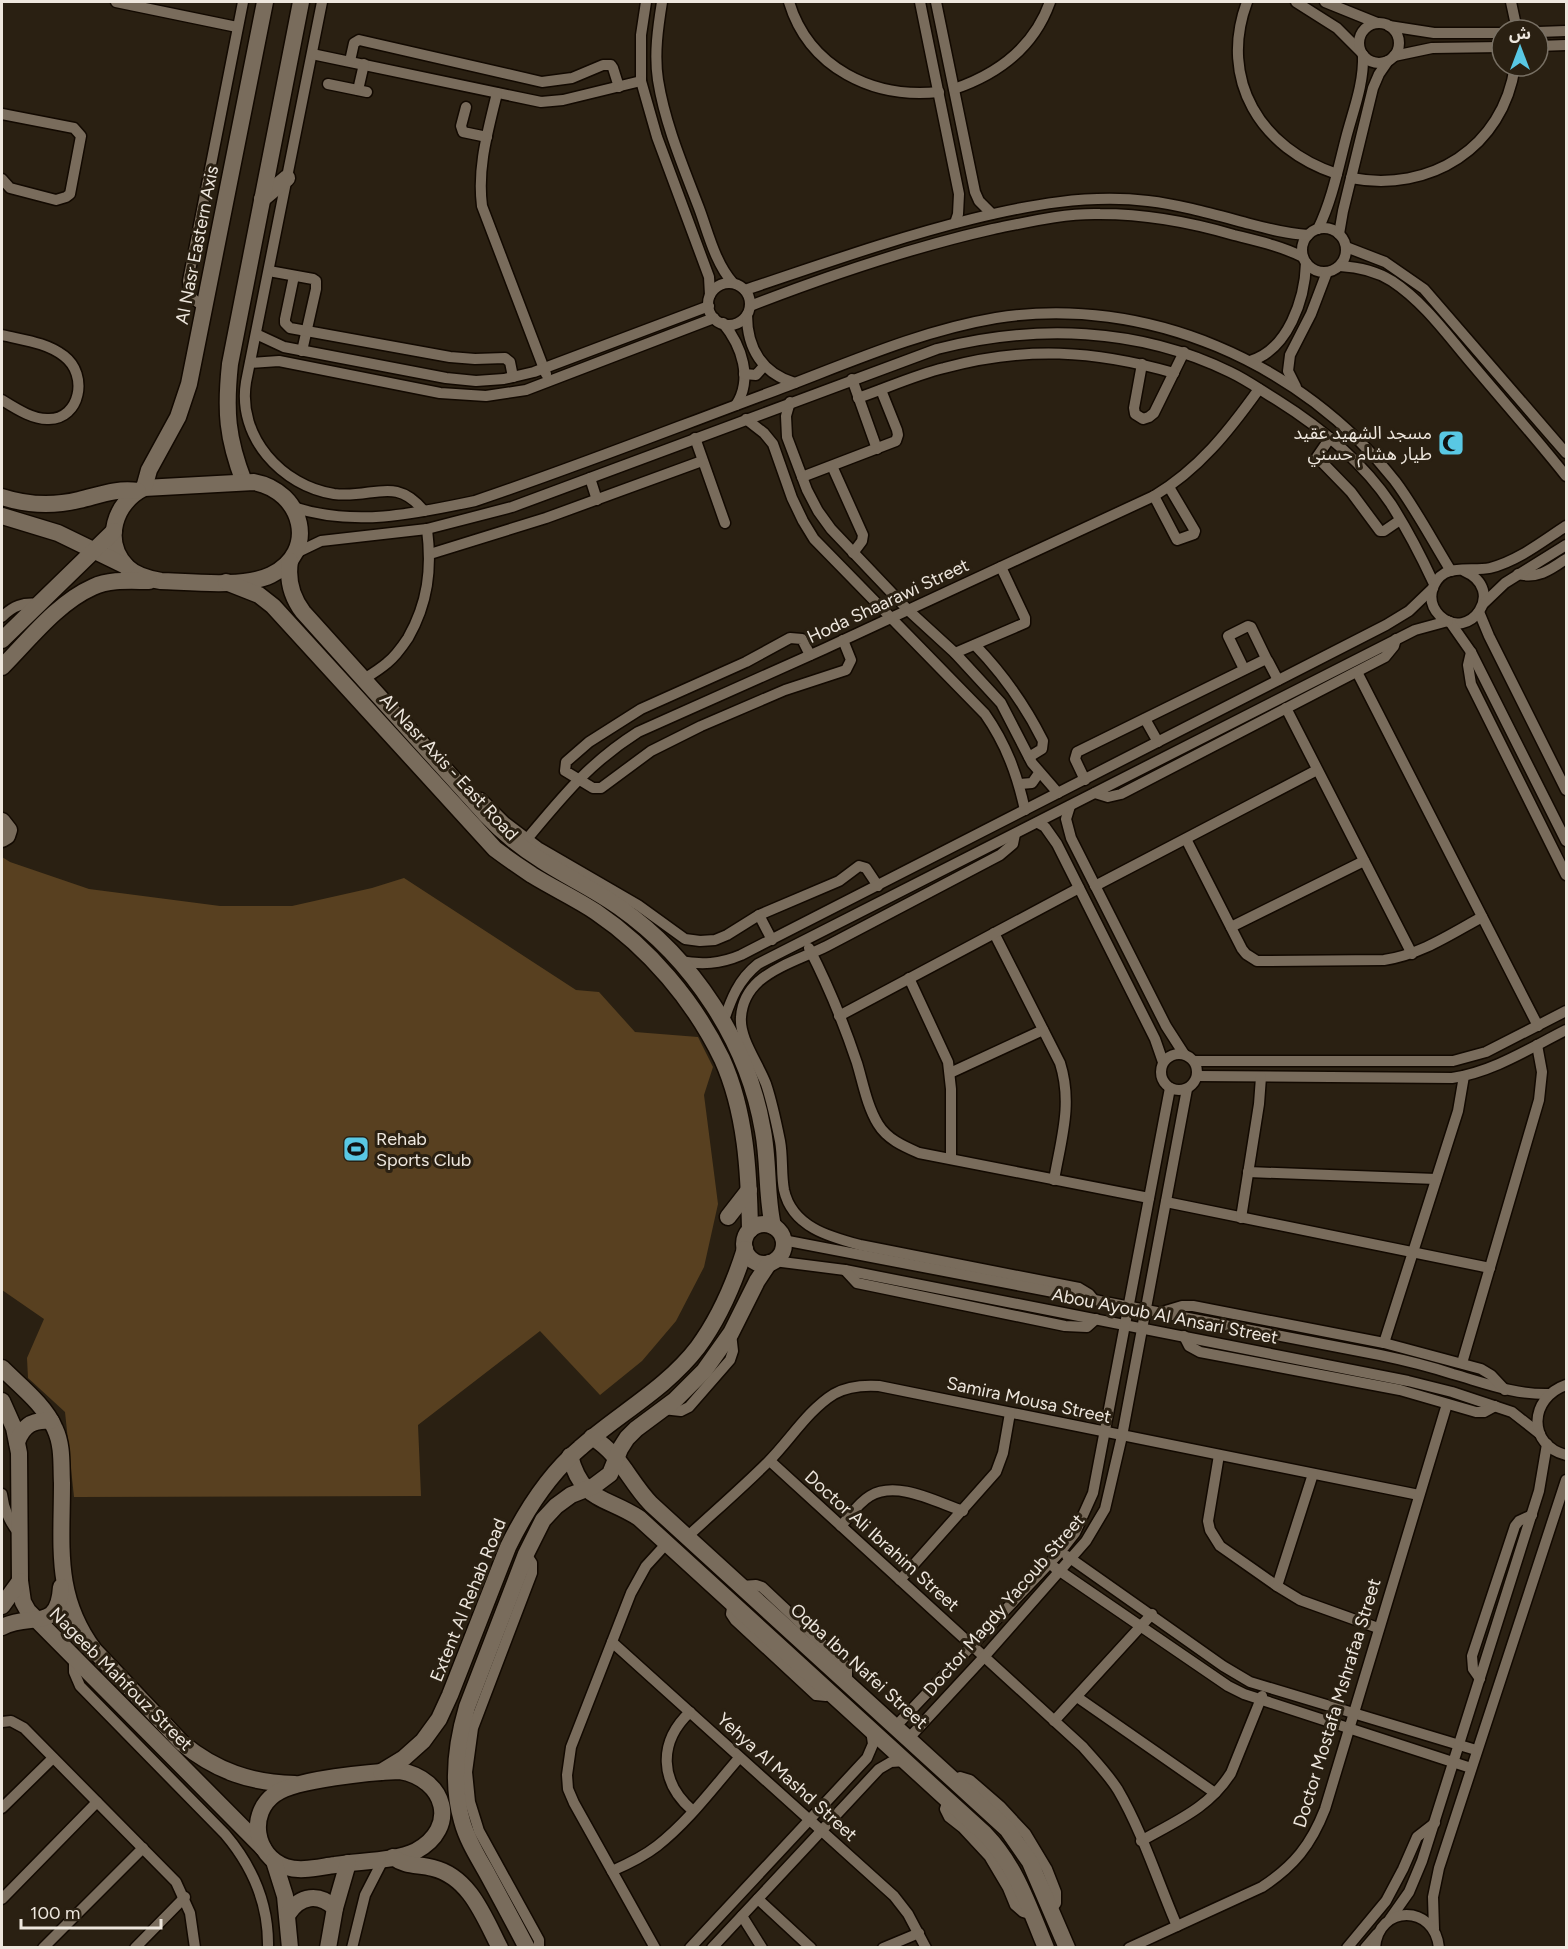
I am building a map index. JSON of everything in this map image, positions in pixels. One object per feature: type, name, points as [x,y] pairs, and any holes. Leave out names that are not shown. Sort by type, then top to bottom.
[{"type":"street","points":[[116,2],[237,27]]},
{"type":"street","points":[[204,306],[194,302],[188,292],[188,281],[243,2]]},
{"type":"street","name":"Al Nasr Eastern Axis","points":[[141,490],[149,470],[178,417],[189,384],[266,2]]},
{"type":"street","points":[[244,482],[233,454],[226,395],[230,364],[301,2]]},
{"type":"street","points":[[322,2],[244,391],[246,418],[258,444],[279,467],[296,480],[326,492],[354,495],[388,490],[401,492],[412,498],[424,511]]},
{"type":"street","points":[[646,2],[641,35],[641,81],[657,137],[709,277],[710,301],[718,321],[738,345],[744,374],[741,396],[736,405]]},
{"type":"street","points":[[662,2],[657,35],[657,66],[661,97],[669,126],[723,269],[733,283],[745,290],[749,297],[750,339],[756,357],[778,377],[795,383]]},
{"type":"street","points":[[789,2],[801,28],[813,45],[844,73],[872,87],[887,91],[939,92]]},
{"type":"street","points":[[920,2],[959,194],[956,223]]},
{"type":"street","points":[[936,2],[975,192],[984,208],[992,214]]},
{"type":"street","points":[[954,89],[984,77],[1011,58],[1033,33],[1050,2]]},
{"type":"street","points":[[1247,2],[1239,29],[1239,64],[1242,81],[1256,113],[1270,133],[1286,149],[1302,160],[1337,174]]},
{"type":"street","points":[[1296,2],[1331,23],[1372,62],[1432,48],[1490,46]]},
{"type":"street","points":[[1325,2],[1383,25],[1395,32],[1399,42],[1376,81],[1343,211],[1340,234],[1346,247],[1345,257],[1340,266]]},
{"type":"street","points":[[1511,2],[1514,18]]},
{"type":"street","points":[[1318,229],[1328,207],[1362,78],[1362,53],[1359,45],[1362,33],[1371,25],[1434,33],[1490,33]]},
{"type":"street","points":[[1550,32],[1566,31]]},
{"type":"street","points":[[350,62],[354,44],[359,40],[542,82],[572,78],[607,64],[613,68],[619,87]]},
{"type":"street","points":[[1550,46],[1566,45]]},
{"type":"street","points":[[312,54],[537,101],[552,102],[641,81]]},
{"type":"street","points":[[328,84],[362,91],[364,64]]},
{"type":"street","points":[[458,85],[463,64]]},
{"type":"street","points":[[1351,178],[1378,182],[1405,180],[1430,173],[1458,159],[1482,138],[1500,113],[1512,78]]},
{"type":"street","points":[[497,93],[480,177],[482,206],[549,383]]},
{"type":"street","points":[[466,107],[461,126],[463,132],[487,137]]},
{"type":"street","points":[[2,114],[74,128],[81,136],[70,194],[66,197],[56,200],[15,189],[2,179]]},
{"type":"street","points":[[262,199],[287,178]]},
{"type":"street","points":[[745,290],[885,243],[992,214],[1057,201],[1098,198],[1147,201],[1182,207],[1288,234],[1308,235]]},
{"type":"street","points":[[250,363],[279,361],[463,396],[509,393],[549,383],[718,321],[739,322],[748,310],[830,275],[916,248],[1054,217],[1098,213],[1145,216],[1180,220],[1275,246],[1305,260],[1318,271],[1327,272],[1340,266],[1360,268],[1392,281],[1414,299],[1446,334],[1566,476]]},
{"type":"street","points":[[1250,361],[1270,352],[1286,330],[1301,298],[1305,260],[1302,245],[1308,235],[1318,229],[1330,229],[1340,234]]},
{"type":"street","points":[[1346,247],[1372,256],[1397,269],[1424,289],[1566,453]]},
{"type":"street","points":[[269,271],[313,279],[317,285],[302,351]]},
{"type":"street","points":[[1301,391],[1290,376],[1288,364],[1327,272]]},
{"type":"street","points":[[294,276],[285,323],[290,328],[450,357],[505,358],[510,362],[513,377]]},
{"type":"street","points":[[256,334],[279,346],[302,351],[446,378],[476,381],[513,377],[544,369],[710,301],[722,284],[733,283]]},
{"type":"street","points":[[2,497],[35,504],[72,501],[111,490],[254,482],[272,488],[287,499],[293,507],[335,517],[362,519],[424,511],[475,501],[517,487],[908,340],[994,319],[1040,314],[1089,315],[1160,327],[1201,340],[1250,361],[1301,391],[1359,442],[1396,483],[1451,571]]},
{"type":"street","points":[[2,667],[71,601],[94,586],[119,582],[226,582],[261,579],[272,575],[313,543],[336,538],[427,529],[512,507],[915,356],[981,339],[1029,333],[1083,333],[1140,341],[1184,352],[1232,373],[1300,415],[1330,438],[1375,484],[1416,547],[1433,586],[1432,605],[1436,613],[1449,622],[1471,652],[1566,841]]},
{"type":"street","points":[[2,335],[47,346],[63,355],[75,367],[79,378],[79,392],[71,407],[50,420],[32,416],[2,400]]},
{"type":"street","points":[[981,339],[985,359]]},
{"type":"street","points":[[908,340],[915,356]]},
{"type":"street","points":[[394,368],[398,348]]},
{"type":"street","points":[[1142,364],[1134,408],[1135,414],[1140,418],[1146,418],[1152,415],[1184,352]]},
{"type":"street","points":[[858,399],[942,368],[985,359],[1034,353],[1098,355],[1174,373]]},
{"type":"street","points":[[744,374],[756,375],[764,366]]},
{"type":"street","points":[[852,379],[877,449]]},
{"type":"street","name":"Hoda Shaarawi Street","points":[[526,839],[578,779],[616,746],[638,732],[1154,496],[1192,470],[1210,452],[1231,428],[1259,389]]},
{"type":"street","points":[[802,477],[894,443],[898,435],[880,390]]},
{"type":"street","points":[[790,402],[786,416],[786,430],[802,477],[818,511],[853,553],[908,610],[955,653],[1001,704],[1039,773],[1058,793]]},
{"type":"street","points":[[746,418],[764,433],[772,444],[803,521],[821,546],[985,714],[1007,749],[1020,784],[1025,810]]},
{"type":"street","points":[[695,438],[724,523]]},
{"type":"street","points":[[1330,438],[1317,457],[1351,492],[1381,531],[1400,520]]},
{"type":"street","points":[[430,554],[597,500],[702,461]]},
{"type":"street","points":[[832,466],[863,535],[862,541],[853,553]]},
{"type":"street","points":[[590,478],[597,500]]},
{"type":"street","points":[[1154,496],[1178,540],[1194,534],[1195,531],[1168,487]]},
{"type":"street","points":[[126,566],[117,552],[114,531],[116,519],[129,498],[141,490]]},
{"type":"street","name":"Al Nasr Axis - East Road","points":[[293,507],[300,534],[289,583],[296,603],[500,830],[542,861],[611,895],[679,961],[700,985],[740,1056],[758,1107],[766,1154],[769,1202],[778,1233]]},
{"type":"street","points":[[803,521],[818,511]]},
{"type":"street","points":[[2,516],[58,533],[126,566],[147,579],[161,581]]},
{"type":"street","points":[[335,517],[336,538]]},
{"type":"street","points":[[679,961],[711,964],[727,961],[750,951],[1400,617],[1418,604],[1445,573],[1491,568],[1506,562],[1566,526]]},
{"type":"street","points":[[364,679],[388,663],[400,650],[416,624],[425,601],[429,578],[430,554],[427,529]]},
{"type":"street","points":[[2,640],[114,531]]},
{"type":"street","points":[[723,1023],[736,987],[758,964],[1396,639],[1415,630],[1470,620],[1505,583],[1566,545]]},
{"type":"street","points":[[1518,574],[1526,576],[1541,574],[1566,559]]},
{"type":"street","points":[[955,653],[1023,624],[1026,620],[1001,567]]},
{"type":"street","points":[[1464,571],[1478,580],[1482,588],[1481,608],[1495,648],[1566,790]]},
{"type":"street","name":"Al Nasr Axis - East Road","points":[[226,582],[251,591],[273,606],[495,849],[532,875],[595,911],[651,958],[681,992],[725,1069],[739,1115],[749,1190],[750,1230]]},
{"type":"street","points":[[2,617],[18,605],[29,602],[40,629]]},
{"type":"street","points":[[1244,669],[1228,636],[1248,626],[1251,627],[1278,680]]},
{"type":"street","points":[[810,655],[802,639],[790,638],[746,662],[625,718],[577,751],[566,762],[564,768],[567,773],[594,788],[605,787],[651,752],[701,726],[785,690],[846,670],[851,660],[843,640]]},
{"type":"street","points":[[1095,793],[1108,797],[1121,794],[1385,657],[1394,646],[1396,639]]},
{"type":"street","points":[[975,645],[1017,696],[1043,741],[1042,749],[1029,757]]},
{"type":"street","points":[[1471,652],[1468,665],[1471,684],[1566,875]]},
{"type":"street","points":[[1084,780],[1075,759],[1077,752],[1244,669],[1267,660]]},
{"type":"street","points":[[337,677],[351,665]]},
{"type":"street","points":[[1357,672],[1538,1026]]},
{"type":"street","points":[[742,685],[752,704]]},
{"type":"street","points":[[676,693],[684,711]]},
{"type":"street","points":[[382,699],[403,711],[495,812],[526,839],[611,895],[638,905],[685,939],[715,940],[759,915],[833,884],[858,866],[866,868],[878,886]]},
{"type":"street","points":[[1286,708],[1412,954]]},
{"type":"street","points":[[1145,719],[1158,742]]},
{"type":"street","points":[[1095,886],[1317,770]]},
{"type":"street","points":[[1020,784],[1032,783],[1039,773]]},
{"type":"street","points":[[1038,823],[1051,834],[1155,1039],[1163,1062],[1160,1074],[1162,1079],[1170,1088],[1187,1089],[1197,1076],[1197,1071],[1166,1026],[1071,838],[1066,819],[1070,806]]},
{"type":"street","points":[[2,821],[9,830],[7,836],[2,839]]},
{"type":"street","points":[[860,1250],[811,1227],[788,1203],[784,1190],[781,1146],[776,1117],[764,1078],[743,1037],[741,1027],[743,1006],[753,987],[771,973],[812,954],[1000,855],[1013,844],[1015,834]]},
{"type":"street","points":[[1186,838],[1246,954],[1257,961],[1384,960],[1412,954],[1482,917]]},
{"type":"street","points":[[1231,927],[1364,861]]},
{"type":"street","points":[[839,1016],[1079,888]]},
{"type":"street","points":[[828,911],[837,924]]},
{"type":"street","points":[[759,915],[772,940]]},
{"type":"street","points":[[994,933],[1060,1063],[1067,1092],[1067,1107],[1054,1180]]},
{"type":"street","points":[[805,940],[839,1016],[878,1124],[901,1146],[919,1153],[1149,1198]]},
{"type":"street","points":[[750,951],[753,962],[758,964]]},
{"type":"street","points":[[909,978],[944,1052],[950,1073],[951,1159]]},
{"type":"street","points":[[1163,1062],[1172,1054],[1189,1057],[1408,1063],[1453,1061],[1486,1052],[1566,1011]]},
{"type":"street","points":[[950,1073],[1043,1030]]},
{"type":"street","points":[[1197,1076],[1408,1078],[1464,1076],[1492,1067],[1566,1030]]},
{"type":"street","points":[[1462,1363],[1539,1100],[1542,1072],[1537,1045]]},
{"type":"street","points":[[1384,1343],[1461,1099],[1464,1076]]},
{"type":"street","points":[[1241,1218],[1259,1104],[1261,1077]]},
{"type":"street","name":"Doctor Magdy Yacoub Street","points":[[902,1732],[972,1646],[1075,1533],[1090,1504],[1106,1433],[1170,1088]]},
{"type":"street","name":"Doctor Magdy Yacoub Street","points":[[902,1732],[984,1657],[1086,1541],[1105,1509],[1122,1436],[1187,1089]]},
{"type":"street","points":[[1248,1172],[1436,1179]]},
{"type":"street","points":[[728,1217],[749,1190]]},
{"type":"street","points":[[1166,1202],[1490,1268]]},
{"type":"street","points":[[761,1224],[778,1233],[782,1252],[771,1262],[756,1262],[744,1249],[744,1242],[750,1230],[761,1224]]},
{"type":"street","name":"Abou Ayoub Al Ansari Street","points":[[778,1233],[1094,1300],[1404,1360],[1505,1390],[1534,1395],[1557,1389]]},
{"type":"street","name":"Extent Al Rehab Road","points":[[381,1772],[404,1758],[423,1741],[439,1719],[518,1526],[546,1484],[570,1456],[672,1375],[697,1348],[729,1295],[744,1249]]},
{"type":"street","name":"Abou Ayoub Al Ansari Street","points":[[771,1262],[845,1270],[1408,1381],[1452,1392],[1512,1412],[1540,1434],[1547,1444]]},
{"type":"street","name":"Extent Al Rehab Road","points":[[450,1799],[456,1756],[526,1554],[543,1521],[555,1506],[571,1495],[601,1482],[610,1474],[616,1457],[627,1438],[704,1371],[731,1333],[757,1281],[771,1262]]},
{"type":"street","points":[[1160,1313],[1193,1306],[1384,1343],[1481,1369],[1491,1374],[1505,1390]]},
{"type":"street","points":[[1184,1336],[1190,1346],[1200,1352],[1400,1390],[1476,1412],[1484,1412],[1495,1406]]},
{"type":"street","name":"Nageeb Mahfouz Street","points":[[2,1368],[51,1421],[57,1432],[61,1455],[62,1576],[70,1608],[84,1637],[182,1743],[216,1767],[234,1775],[264,1782],[295,1784]]},
{"type":"street","points":[[1540,1434],[1538,1425],[1540,1409],[1566,1379]]},
{"type":"street","name":"Samira Mousa Street","points":[[687,1537],[770,1461],[823,1402],[835,1394],[856,1387],[879,1386],[1419,1495]]},
{"type":"street","name":"Nageeb Mahfouz Street","points":[[2,1401],[17,1442],[20,1465],[20,1581],[23,1602],[34,1619],[49,1630],[274,1861]]},
{"type":"street","name":"Doctor Mostafa Mshrafaa Street","points":[[1129,1947],[1262,1887],[1294,1862],[1309,1844],[1318,1828],[1447,1404]]},
{"type":"street","points":[[900,1581],[996,1472],[1003,1453],[1010,1413]]},
{"type":"street","points":[[17,1442],[20,1433],[33,1422],[51,1421]]},
{"type":"street","name":"Oqba Ibn Nafei Street","points":[[592,1437],[616,1457],[635,1486],[651,1504],[998,1819],[1030,1862],[1067,1947]]},
{"type":"street","points":[[1547,1444],[1566,1455]]},
{"type":"street","points":[[1365,1947],[1390,1919],[1416,1877],[1532,1515],[1543,1476],[1547,1444]]},
{"type":"street","points":[[1219,1455],[1208,1511],[1210,1530],[1220,1546],[1300,1600],[1378,1628]]},
{"type":"street","points":[[570,1456],[576,1474],[585,1489]]},
{"type":"street","name":"Doctor Ali Ibrahim Street","points":[[770,1461],[1054,1721],[1101,1767],[1117,1790],[1177,1926]]},
{"type":"street","points":[[1277,1586],[1313,1474]]},
{"type":"street","points":[[1439,1947],[1432,1909],[1436,1881],[1476,1750],[1566,1480]]},
{"type":"street","name":"Oqba Ibn Nafei Street","points":[[585,1489],[592,1495],[625,1509],[639,1518],[668,1543],[985,1834],[1001,1852],[1014,1873],[1046,1947]]},
{"type":"street","points":[[841,1526],[862,1502],[870,1496],[888,1490],[905,1491],[963,1511]]},
{"type":"street","points":[[2,1494],[4,1508],[19,1534]]},
{"type":"street","points":[[639,1518],[651,1504]]},
{"type":"street","points":[[655,1947],[574,1803],[568,1789],[567,1775],[571,1747],[638,1579],[656,1554],[668,1543]]},
{"type":"street","points":[[1060,1551],[1236,1675],[1266,1687],[1476,1750]]},
{"type":"street","points":[[1049,1563],[1228,1686],[1260,1701],[1471,1768]]},
{"type":"street","points":[[2,1627],[16,1621],[47,1618],[56,1610],[60,1598],[62,1576]]},
{"type":"street","points":[[2,1606],[20,1581]]},
{"type":"street","points":[[1054,1721],[1152,1614]]},
{"type":"street","name":"Yehya Al Mashd Street","points":[[612,1642],[894,1896],[908,1914],[926,1947]]},
{"type":"street","points":[[74,1657],[74,1672],[80,1686],[238,1849],[250,1869],[263,1904],[267,1920],[268,1947]]},
{"type":"street","points":[[1141,1841],[1197,1809],[1215,1793],[1231,1773],[1266,1687]]},
{"type":"street","points":[[1077,1697],[1215,1793]]},
{"type":"street","points":[[690,1712],[674,1731],[666,1755],[667,1768],[675,1792],[693,1811]]},
{"type":"street","points":[[2,1722],[11,1721],[24,1728],[176,1882],[185,1897],[190,1913],[195,1947]]},
{"type":"street","points":[[467,1727],[470,1802],[491,1868],[528,1947]]},
{"type":"street","points":[[690,1947],[867,1758],[873,1744],[871,1730]]},
{"type":"street","points":[[2,1808],[53,1758]]},
{"type":"street","points":[[612,1871],[657,1846],[676,1830],[739,1758]]},
{"type":"street","points":[[712,1947],[879,1769],[891,1762],[905,1761]]},
{"type":"street","points":[[262,1848],[257,1824],[261,1812],[267,1801],[276,1793],[295,1784],[381,1772],[400,1771],[420,1776],[450,1799],[465,1829],[539,1940],[539,1947]]},
{"type":"street","points":[[274,1861],[294,1869],[389,1858],[416,1851],[432,1840],[450,1799]]},
{"type":"street","points":[[2,1899],[97,1802]]},
{"type":"street","points":[[1347,1947],[1386,1901],[1417,1837],[1435,1823]]},
{"type":"street","points":[[44,1947],[143,1848]]},
{"type":"street","points":[[352,1947],[365,1895],[389,1858]]},
{"type":"street","points":[[389,1858],[410,1866],[439,1870],[456,1879],[473,1898],[501,1947]]},
{"type":"street","points":[[274,1861],[288,1914],[290,1947]]},
{"type":"street","points":[[328,1947],[335,1908],[348,1863]]},
{"type":"street","points":[[135,1947],[185,1897]]},
{"type":"street","points":[[288,1914],[293,1906],[310,1897],[320,1898],[335,1908]]},
{"type":"street","points":[[758,1899],[811,1947]]},
{"type":"street","points":[[1390,1919],[1397,1916],[1414,1915],[1434,1929]]},
{"type":"street","points":[[742,1916],[762,1947]]},
{"type":"street","points":[[883,1947],[919,1933]]},
{"type":"street","points":[[1375,1947],[1377,1933]]},
{"type":"shaded area","name":"Rehab Sports Club","points":[[2,857],[10,862],[89,889],[220,906],[292,906],[372,888],[404,878],[576,990],[599,992],[635,1032],[698,1037],[713,1067],[704,1095],[718,1204],[704,1267],[676,1321],[642,1361],[600,1395],[540,1331],[418,1425],[421,1496],[74,1497],[65,1412],[28,1378],[27,1358],[44,1319],[2,1290]]},
{"type":"place","name":"مسجد الشهيد عقيد طيار هشام حسني","points":[[1451,443]]},
{"type":"place","name":"Rehab Sports Club","points":[[356,1149]]}]
